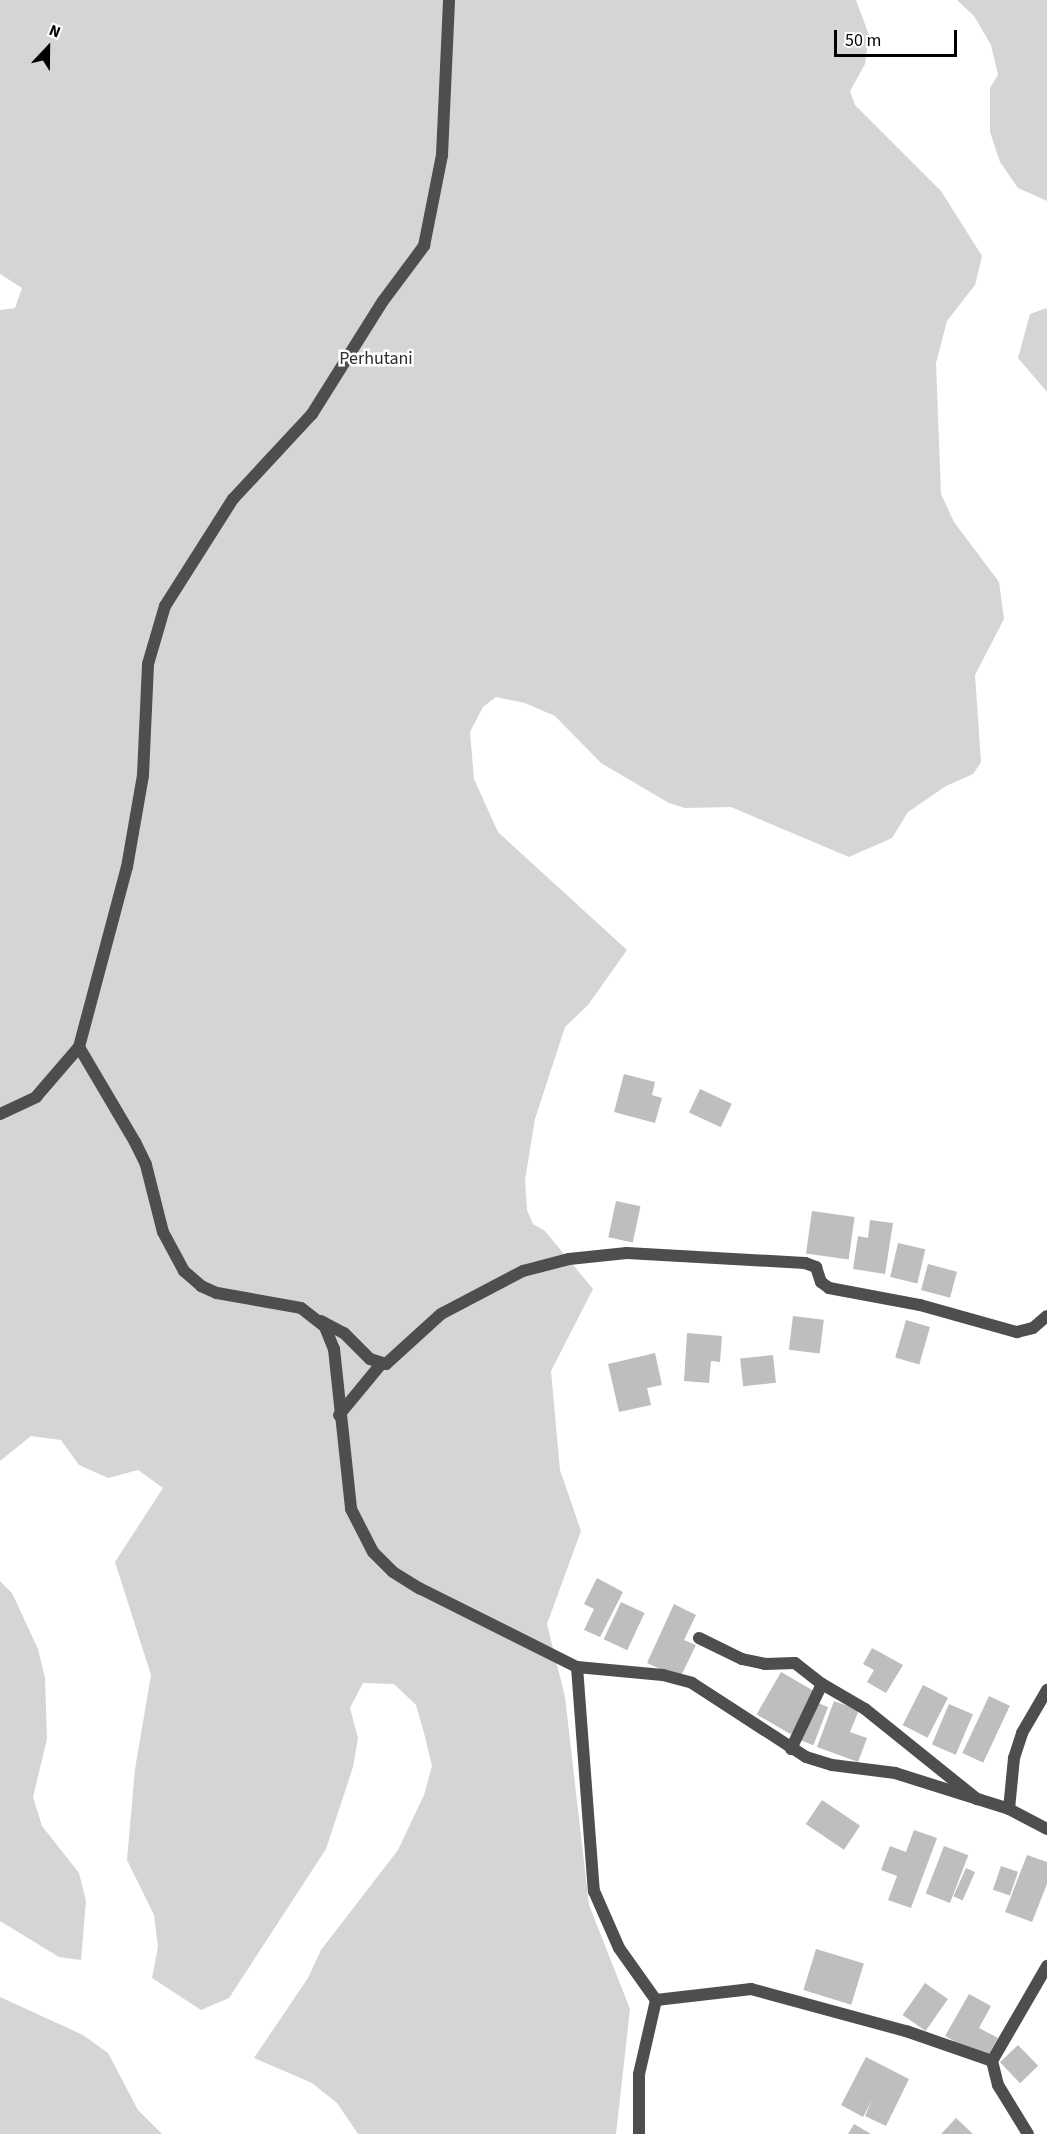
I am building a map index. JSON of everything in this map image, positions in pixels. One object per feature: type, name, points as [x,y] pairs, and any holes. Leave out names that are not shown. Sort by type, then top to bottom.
[{"type":"street","points":[[0,1114],[36,1097],[79,1047],[127,867],[137,812],[148,664],[154,634],[165,606],[233,499],[260,465],[280,450],[312,414],[383,301],[424,246],[442,155],[449,0]]},
{"type":"street","points":[[79,1047],[146,1165],[163,1232],[184,1271],[201,1286],[217,1293],[289,1304],[336,1328],[365,1355],[381,1364]]},
{"type":"street","points":[[339,1415],[381,1364],[398,1357],[441,1314],[485,1288],[544,1264],[599,1255],[805,1263],[816,1268],[821,1282],[830,1288],[920,1305],[1017,1332],[1025,1332],[1047,1316]]},
{"type":"street","points":[[320,1320],[334,1349],[339,1415],[351,1509],[357,1527],[373,1552],[393,1572],[418,1588],[577,1667],[663,1675],[692,1683],[791,1749],[818,1762],[879,1770],[1009,1809],[1047,1829]]},
{"type":"street","points":[[699,1638],[742,1659],[765,1664],[795,1663],[822,1684],[865,1709],[978,1800]]},
{"type":"street","points":[[577,1667],[594,1891],[619,1948],[656,2000],[639,2074],[639,2134]]},
{"type":"street","points":[[791,1749],[822,1684]]},
{"type":"street","points":[[1009,1809],[1019,1741],[1047,1690]]},
{"type":"street","points":[[1028,2134],[998,2085],[992,2061],[1047,1966]]},
{"type":"street","points":[[656,2000],[751,1989],[906,2031],[992,2061]]},
{"type":"green space","name":"Perhutani","points":[[0,0],[856,0],[869,35],[865,64],[850,91],[855,105],[941,191],[982,256],[975,285],[947,321],[936,363],[941,494],[954,522],[999,582],[1004,619],[975,675],[981,762],[973,774],[946,786],[908,812],[892,838],[849,857],[731,807],[685,808],[669,803],[601,763],[555,716],[525,703],[496,697],[483,707],[470,732],[474,779],[498,832],[627,950],[588,1005],[565,1027],[535,1119],[525,1180],[527,1210],[533,1224],[545,1231],[593,1289],[551,1371],[560,1470],[581,1531],[547,1624],[565,1697],[589,1905],[630,2009],[616,2134],[358,2134],[337,2103],[312,2083],[254,2058],[308,1978],[321,1950],[398,1850],[424,1795],[432,1766],[424,1733],[416,1705],[394,1684],[363,1683],[350,1708],[358,1738],[353,1767],[326,1849],[229,1998],[201,2010],[152,1978],[158,1947],[154,1915],[127,1860],[135,1769],[151,1675],[115,1562],[163,1488],[138,1470],[108,1478],[79,1465],[61,1440],[31,1436],[0,1461],[0,310],[15,308],[22,288],[0,274]]},
{"type":"green space","points":[[957,0],[1047,0],[1047,201],[1018,188],[1000,162],[990,132],[990,88],[998,75],[991,45],[974,16]]},
{"type":"green space","points":[[1047,308],[1047,392],[1018,358],[1030,314]]},
{"type":"green space","points":[[0,1581],[12,1593],[38,1649],[45,1678],[47,1739],[33,1797],[42,1826],[79,1873],[86,1901],[81,1960],[59,1957],[0,1921]]},
{"type":"green space","points":[[0,1997],[83,2035],[108,2053],[138,2110],[162,2134],[0,2134]]},
{"type":"building","points":[[624,1074],[655,1082],[652,1095],[662,1098],[655,1123],[614,1112]]},
{"type":"building","points":[[700,1089],[732,1104],[721,1127],[689,1113]]},
{"type":"building","points":[[616,1201],[640,1206],[633,1242],[608,1237]]},
{"type":"building","points":[[812,1211],[855,1217],[849,1260],[806,1254]]},
{"type":"building","points":[[870,1220],[893,1223],[885,1274],[853,1269],[858,1236],[868,1238]]},
{"type":"building","points":[[898,1243],[925,1249],[917,1283],[890,1277]]},
{"type":"building","points":[[928,1264],[957,1272],[950,1298],[921,1290]]},
{"type":"building","points":[[793,1316],[824,1320],[820,1354],[789,1350]]},
{"type":"building","points":[[906,1320],[930,1327],[919,1364],[895,1357]]},
{"type":"building","points":[[687,1333],[722,1336],[720,1362],[711,1361],[709,1383],[684,1381]]},
{"type":"building","points":[[655,1353],[662,1385],[647,1388],[651,1405],[619,1412],[608,1364]]},
{"type":"building","points":[[773,1355],[776,1383],[743,1386],[740,1358]]},
{"type":"building","points":[[597,1578],[623,1592],[600,1637],[584,1630],[594,1609],[584,1604]]},
{"type":"building","points":[[621,1602],[645,1613],[627,1650],[604,1639]]},
{"type":"building","points":[[674,1604],[696,1615],[684,1640],[696,1645],[680,1678],[647,1663]]},
{"type":"building","points":[[872,1648],[903,1665],[886,1693],[867,1682],[874,1670],[863,1664]]},
{"type":"building","points":[[781,1672],[816,1692],[791,1734],[756,1714]]},
{"type":"building","points":[[923,1685],[948,1698],[928,1738],[903,1725]]},
{"type":"building","points":[[989,1696],[1010,1706],[983,1763],[962,1753]]},
{"type":"building","points":[[834,1701],[859,1710],[850,1732],[867,1738],[858,1762],[817,1747]]},
{"type":"building","points":[[815,1702],[828,1707],[813,1745],[800,1740]]},
{"type":"building","points":[[949,1704],[973,1714],[956,1755],[932,1745]]},
{"type":"building","points":[[822,1800],[860,1826],[844,1850],[806,1824]]},
{"type":"building","points":[[914,1830],[937,1838],[911,1908],[888,1900],[897,1876],[881,1870],[890,1846],[906,1852]]},
{"type":"building","points":[[944,1846],[968,1855],[950,1903],[926,1894]]},
{"type":"building","points":[[1027,1855],[1047,1862],[1047,1884],[1032,1922],[1005,1912]]},
{"type":"building","points":[[1001,1866],[1018,1872],[1010,1895],[993,1890]]},
{"type":"building","points":[[966,1868],[975,1872],[963,1900],[953,1896]]},
{"type":"building","points":[[816,1949],[864,1964],[851,2005],[803,1990]]},
{"type":"building","points":[[925,1983],[948,1999],[926,2031],[903,2015]]},
{"type":"building","points":[[969,1994],[991,2006],[979,2028],[998,2038],[986,2059],[945,2036]]},
{"type":"building","points":[[1018,2045],[1038,2066],[1020,2083],[1000,2062]]},
{"type":"building","points":[[866,2057],[909,2079],[886,2126],[865,2116],[872,2100],[863,2117],[841,2105]]},
{"type":"building","points":[[956,2118],[973,2134],[941,2134]]},
{"type":"building","points":[[854,2124],[871,2134],[848,2134]]}]
